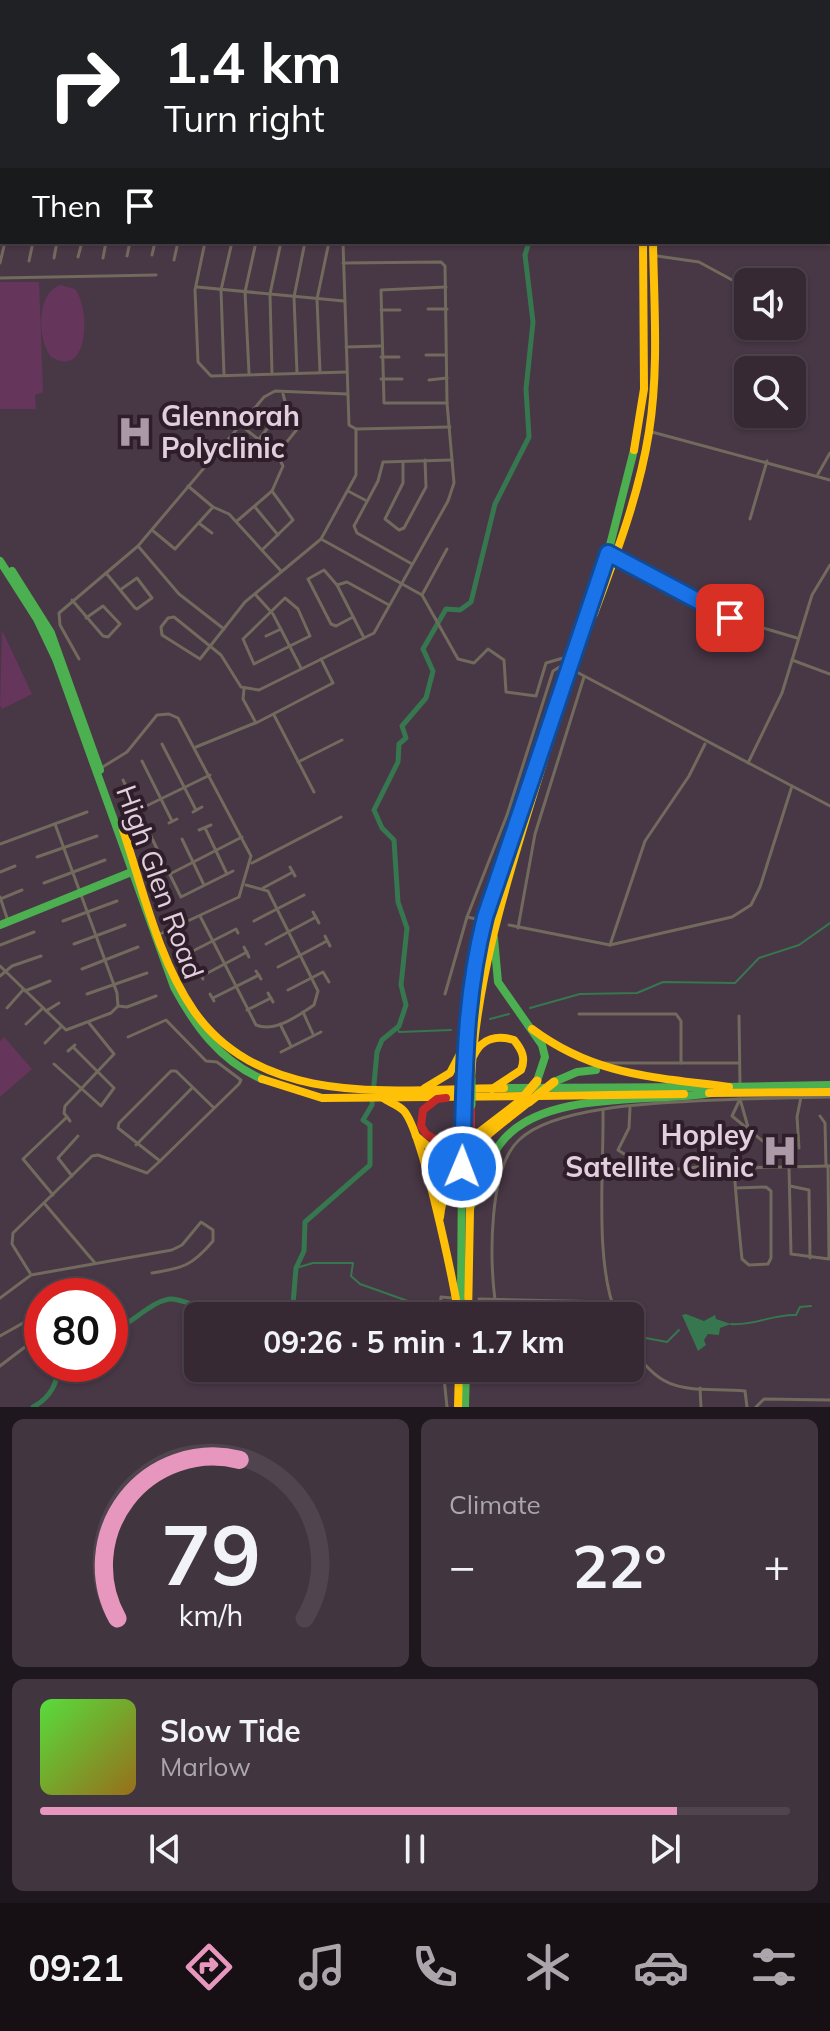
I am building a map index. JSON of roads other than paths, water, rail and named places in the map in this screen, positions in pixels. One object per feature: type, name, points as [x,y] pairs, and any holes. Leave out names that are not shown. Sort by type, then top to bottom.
[{"type":"main road","points":[[611,555],[643,407],[643,244]]},
{"type":"main road","points":[[460,1302],[467,1079],[464,1042],[471,974],[485,917],[571,662],[611,555],[649,431],[654,383],[653,244]]},
{"type":"main road","name":"High Glen Road","points":[[0,560],[46,636],[98,770],[174,987],[191,1019],[215,1048],[253,1075],[288,1090],[322,1098],[384,1093]]},
{"type":"main road","points":[[471,1066],[481,973],[494,919],[571,662]]},
{"type":"main road","points":[[4,923],[134,871]]},
{"type":"main road","name":"High Glen Road","points":[[134,871],[188,1003],[227,1050],[288,1082],[360,1094]]},
{"type":"main road","points":[[494,919],[493,957],[498,982],[508,1000],[532,1029],[564,1055],[602,1066],[729,1087]]},
{"type":"main road","points":[[441,1232],[442,1190],[455,1165],[525,1101],[537,1081],[545,1057],[532,1029]]},
{"type":"main road","points":[[467,1079],[476,1049],[486,1040],[507,1037],[523,1052],[523,1071],[515,1081],[492,1089]]},
{"type":"main road","points":[[425,1088],[450,1073],[464,1042]]},
{"type":"main road","points":[[414,1134],[435,1152],[452,1153],[554,1082],[602,1066]]},
{"type":"main road","points":[[384,1093],[425,1088],[830,1085]]},
{"type":"main road","points":[[384,1093],[446,1098]]},
{"type":"main road","points":[[384,1093],[404,1111],[414,1134],[457,1302]]},
{"type":"main road","points":[[470,1209],[488,1162],[521,1124],[556,1108],[711,1093]]},
{"type":"main road","points":[[466,1107],[456,1132],[447,1141],[439,1142],[424,1133],[421,1124],[423,1110],[437,1099],[446,1098],[830,1094]]},
{"type":"main road","points":[[466,1107],[471,1136],[468,1302]]},
{"type":"main road","points":[[458,1407],[459,1382]]},
{"type":"main road","points":[[465,1407],[466,1382]]},
{"type":"street","points":[[29,261],[33,244]]},
{"type":"street","points":[[54,258],[57,244]]},
{"type":"street","points":[[78,257],[81,244]]},
{"type":"street","points":[[103,258],[106,244]]},
{"type":"street","points":[[127,256],[130,244]]},
{"type":"street","points":[[152,255],[155,244]]},
{"type":"street","points":[[174,260],[178,244]]},
{"type":"street","points":[[205,244],[195,287],[198,362],[211,376],[347,372]]},
{"type":"street","points":[[224,375],[221,290],[232,244]]},
{"type":"street","points":[[249,374],[245,292],[256,244]]},
{"type":"street","points":[[272,374],[270,294],[281,244]]},
{"type":"street","points":[[297,373],[294,297],[305,244]]},
{"type":"street","points":[[320,372],[317,299],[329,244]]},
{"type":"street","points":[[343,244],[348,423],[356,429],[450,427]]},
{"type":"street","points":[[653,256],[699,262],[734,281]]},
{"type":"street","points":[[244,689],[259,690],[377,629],[451,496],[446,268],[441,262],[343,263]]},
{"type":"street","points":[[0,278],[156,275]]},
{"type":"street","points":[[195,287],[344,301]]},
{"type":"street","points":[[446,287],[383,288],[381,379],[384,403],[447,403]]},
{"type":"street","points":[[428,309],[447,309]]},
{"type":"street","points":[[381,310],[400,310]]},
{"type":"street","points":[[346,347],[381,346]]},
{"type":"street","points":[[426,355],[447,355]]},
{"type":"street","points":[[381,357],[399,357]]},
{"type":"street","points":[[429,380],[447,378]]},
{"type":"street","points":[[381,379],[402,379]]},
{"type":"street","points":[[79,659],[58,617],[72,600],[138,546],[264,397],[275,391],[283,394],[348,394]]},
{"type":"street","points":[[259,439],[283,410],[286,403],[283,394]]},
{"type":"street","points":[[277,454],[298,428],[283,410]]},
{"type":"street","points":[[237,521],[272,491],[283,466],[277,454],[239,424]]},
{"type":"street","points":[[256,723],[243,699],[244,689],[211,646],[174,617],[168,618],[161,627],[162,635],[198,660],[211,646],[255,594],[321,539],[357,470],[356,429]]},
{"type":"street","points":[[649,431],[818,474],[830,480]]},
{"type":"street","points":[[818,474],[830,453]]},
{"type":"street","points":[[403,461],[403,483],[385,519],[399,530],[404,528],[424,492],[425,460]]},
{"type":"street","points":[[413,564],[354,530],[382,463],[452,460]]},
{"type":"street","points":[[750,519],[767,461]]},
{"type":"street","points":[[188,486],[213,507],[237,521],[282,572]]},
{"type":"street","points":[[262,550],[293,520],[272,491]]},
{"type":"street","points":[[348,491],[367,501]]},
{"type":"street","points":[[254,506],[278,535]]},
{"type":"street","points":[[152,530],[175,549],[213,507]]},
{"type":"street","points":[[200,524],[212,533]]},
{"type":"street","points":[[321,539],[422,595],[453,654],[461,661],[474,663],[488,649],[495,650],[504,660],[506,692],[536,696],[546,663],[571,662]]},
{"type":"street","points":[[138,546],[179,594],[224,629]]},
{"type":"street","points":[[422,595],[447,549]]},
{"type":"street","points":[[611,555],[726,617],[798,638]]},
{"type":"street","points":[[748,763],[782,693],[812,595],[830,565]]},
{"type":"street","points":[[353,617],[336,626],[331,624],[307,581],[322,569],[337,585],[364,638]]},
{"type":"street","points":[[106,573],[120,590],[137,609],[152,598],[138,578],[120,590]]},
{"type":"street","points":[[337,585],[347,582],[389,605]]},
{"type":"street","points":[[255,594],[270,611],[302,670]]},
{"type":"street","points":[[287,598],[298,609],[310,635],[292,648],[257,664],[252,662],[243,639],[270,611],[287,598]]},
{"type":"street","points":[[72,600],[86,618],[105,637],[120,624],[103,606],[86,618]]},
{"type":"street","points":[[266,636],[281,629]]},
{"type":"street","points":[[196,747],[274,715],[333,683],[321,659]]},
{"type":"street","points":[[792,660],[830,674]]},
{"type":"street","points":[[571,662],[584,677],[830,806]]},
{"type":"street","points":[[445,994],[467,917],[507,815],[553,671],[571,662]]},
{"type":"street","points":[[518,928],[535,834],[584,677]]},
{"type":"street","points":[[98,770],[127,752],[160,714],[181,720],[242,837],[252,863],[239,897],[160,934]]},
{"type":"street","points":[[274,715],[314,792]]},
{"type":"street","points":[[298,762],[342,740]]},
{"type":"street","points":[[610,945],[645,841],[689,776],[705,742]]},
{"type":"street","points":[[162,744],[195,811],[202,807]]},
{"type":"street","points":[[142,761],[173,821]]},
{"type":"street","points":[[138,810],[210,775]]},
{"type":"street","points":[[123,780],[181,897],[233,871]]},
{"type":"street","points":[[509,925],[610,945],[718,923],[751,905],[764,877],[792,786]]},
{"type":"street","points":[[0,844],[87,812]]},
{"type":"street","points":[[252,863],[341,817]]},
{"type":"street","points":[[55,824],[114,984],[118,1006]]},
{"type":"street","points":[[199,830],[211,825]]},
{"type":"street","points":[[205,828],[227,874]]},
{"type":"street","points":[[37,857],[97,836]]},
{"type":"street","points":[[170,874],[242,837]]},
{"type":"street","points":[[177,841],[185,838],[204,885]]},
{"type":"street","points":[[44,883],[105,860]]},
{"type":"street","points":[[0,872],[15,866]]},
{"type":"street","points":[[245,885],[263,888],[292,871]]},
{"type":"street","points":[[200,916],[253,1021],[263,1028],[280,1024],[316,1002],[318,991],[263,888]]},
{"type":"street","points":[[4,923],[0,899],[22,890]]},
{"type":"street","points":[[251,915],[255,923],[276,909],[306,897],[302,890]]},
{"type":"street","points":[[63,921],[117,901]]},
{"type":"street","points":[[313,912],[319,923]]},
{"type":"street","points":[[263,939],[267,947],[316,917]]},
{"type":"street","points":[[467,917],[476,919]]},
{"type":"street","points":[[186,945],[190,954],[237,931],[233,923]]},
{"type":"street","points":[[74,944],[125,925]]},
{"type":"street","points":[[0,945],[34,932]]},
{"type":"street","points":[[275,961],[279,968],[327,941]]},
{"type":"street","points":[[82,969],[138,947]]},
{"type":"street","points":[[198,970],[203,978],[247,952]]},
{"type":"street","points":[[0,976],[41,956]]},
{"type":"street","points":[[0,966],[61,1027],[69,1030],[89,1023],[118,1006],[127,1007],[156,996]]},
{"type":"street","points":[[289,991],[324,972],[329,982]]},
{"type":"street","points":[[87,994],[147,973]]},
{"type":"street","points":[[212,998],[259,975]]},
{"type":"street","points":[[7,1008],[25,990],[50,981]]},
{"type":"street","points":[[247,1010],[272,1000],[268,993]]},
{"type":"street","points":[[26,1024],[44,1009],[59,1003]]},
{"type":"street","points":[[303,1012],[314,1035]]},
{"type":"street","points":[[579,1014],[676,1014],[681,1021],[681,1063]]},
{"type":"street","points":[[739,1016],[740,1087]]},
{"type":"street","points":[[31,1275],[12,1239],[72,1176],[96,1154],[147,1173],[241,1080],[217,1062],[206,1061],[166,1020],[128,1037]]},
{"type":"street","points":[[53,1195],[23,1159],[68,1119],[65,1106],[114,1054],[89,1023]]},
{"type":"street","points":[[280,1024],[291,1047]]},
{"type":"street","points":[[45,1043],[61,1027]]},
{"type":"street","points":[[281,1052],[321,1032]]},
{"type":"street","points":[[54,1064],[99,1107],[114,1093],[114,1088],[74,1046],[68,1051]]},
{"type":"street","points":[[602,1066],[739,1063]]},
{"type":"street","points":[[160,1161],[118,1128],[119,1123],[171,1071],[176,1071],[214,1108]]},
{"type":"street","points":[[136,1145],[193,1087]]},
{"type":"street","points":[[495,1300],[490,1245],[495,1227],[499,1172],[519,1139],[539,1126],[564,1116],[630,1108],[830,1094]]},
{"type":"street","points":[[799,1148],[797,1117],[801,1097]]},
{"type":"street","points":[[740,1099],[732,1116],[765,1143],[770,1166]]},
{"type":"street","points":[[740,1099],[748,1127]]},
{"type":"street","points":[[630,1108],[629,1128],[618,1150],[628,1157],[666,1168],[828,1166]]},
{"type":"street","points":[[479,1299],[611,1302],[605,1255],[603,1111]]},
{"type":"street","points":[[789,1166],[791,1254],[829,1259],[830,1186],[825,1123],[820,1116]]},
{"type":"street","points":[[72,1176],[58,1158],[78,1136]]},
{"type":"street","points":[[734,1168],[743,1261],[754,1266],[768,1264],[771,1258],[771,1191],[766,1187],[736,1188]]},
{"type":"street","points":[[790,1186],[809,1190],[810,1258]]},
{"type":"street","points":[[44,1203],[91,1254],[96,1265]]},
{"type":"street","points":[[0,1298],[31,1275],[172,1250],[182,1245],[201,1222],[213,1230],[213,1241],[194,1262],[173,1271],[152,1273]]},
{"type":"street","points":[[441,1302],[441,1297],[452,1298]]},
{"type":"street","points":[[0,1336],[24,1322]]},
{"type":"street","points":[[0,1366],[24,1348]]},
{"type":"street","points":[[644,1367],[660,1381],[679,1388],[745,1391],[747,1407]]},
{"type":"street","points":[[444,1382],[447,1407]]},
{"type":"street","points":[[700,1388],[701,1407]]},
{"type":"street","points":[[756,1407],[764,1399],[830,1400]]},
{"type":"waterway","points":[[293,1302],[296,1268],[304,1251],[305,1222],[370,1165],[370,1125],[363,1120],[372,1105],[377,1052],[382,1040],[399,1026],[406,1005],[401,985],[407,928],[398,902],[394,840],[382,828],[374,810],[398,762],[399,744],[406,738],[402,726],[426,698],[433,671],[423,649],[446,609],[460,610],[471,602],[495,504],[529,437],[526,389],[533,322],[525,255],[528,244]]},
{"type":"waterway","points":[[530,1008],[580,994],[637,993],[663,982],[735,983],[759,958],[799,945],[830,923]]},
{"type":"waterway","points":[[490,1019],[509,1014]]},
{"type":"waterway","points":[[397,1027],[399,1032],[451,1030]]},
{"type":"waterway","points":[[296,1268],[313,1263],[353,1263],[351,1276],[360,1284],[411,1302]]},
{"type":"waterway","points":[[128,1323],[165,1300],[184,1302]]},
{"type":"waterway","points":[[731,1324],[796,1315],[800,1307],[811,1306]]},
{"type":"waterway","points":[[644,1338],[667,1342],[679,1330]]},
{"type":"waterway","points":[[33,1407],[45,1399],[55,1382]]},
{"type":"place","name":"Glennorah Polyclinic","points":[[135,432]]},
{"type":"place","name":"Hopley Satellite Clinic","points":[[780,1151]]}]
